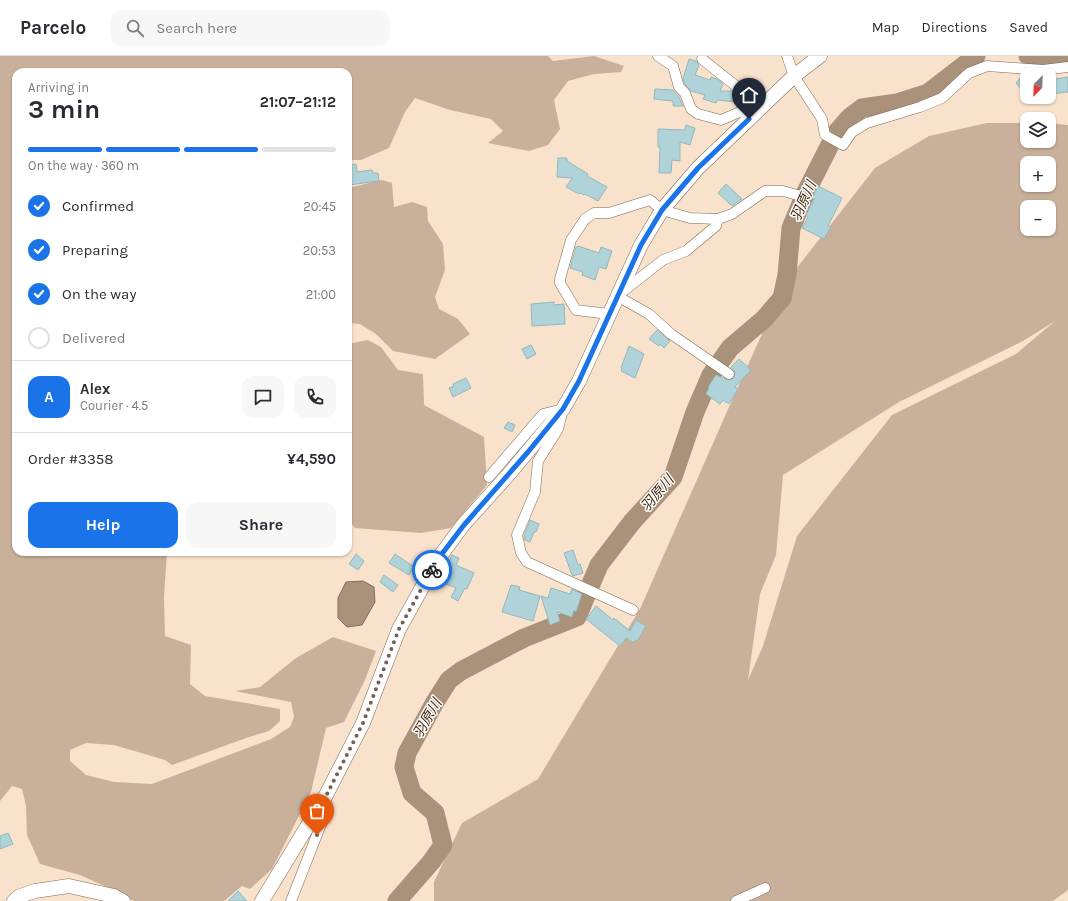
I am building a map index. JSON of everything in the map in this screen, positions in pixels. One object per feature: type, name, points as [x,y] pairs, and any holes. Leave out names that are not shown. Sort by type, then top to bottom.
[{"type":"main road","points":[[262,901],[324,800],[363,723],[399,629],[438,559],[464,525],[563,409],[579,381],[641,245],[662,210],[698,168],[794,76],[820,56]]},
{"type":"main road","points":[[14,901],[20,896],[35,890],[69,886],[114,896],[123,901]]},
{"type":"street","points":[[658,56],[673,66],[679,87],[685,93],[691,109],[698,114],[721,120],[749,108],[759,110]]},
{"type":"street","points":[[787,56],[794,76],[822,119],[824,135],[843,145],[852,132],[867,123],[920,107],[942,98],[969,73],[987,66],[1043,70],[1068,67]]},
{"type":"street","points":[[702,59],[756,102],[759,110]]},
{"type":"street","points":[[609,314],[576,310],[560,283],[571,240],[585,219],[594,213],[609,213],[650,200],[662,210],[690,218],[718,219],[732,214],[765,191],[783,190],[801,196]]},
{"type":"street","points":[[718,219],[716,226],[686,251],[664,260],[617,296],[649,314],[671,334],[729,374]]},
{"type":"street","points":[[489,477],[542,414],[563,409],[558,429],[538,461],[535,492],[517,535],[521,553],[527,562],[633,610]]},
{"type":"street","points":[[291,901],[322,822],[324,800]]},
{"type":"street","points":[[736,901],[765,888]]},
{"type":"shaded area","points":[[0,56],[548,56],[553,61],[594,56],[624,66],[621,72],[594,74],[568,81],[554,100],[560,129],[548,145],[529,151],[488,143],[503,131],[491,119],[450,110],[415,98],[405,112],[389,148],[361,160],[352,160],[352,68],[12,68],[12,556],[167,556],[164,597],[165,636],[191,645],[190,684],[205,696],[280,709],[280,721],[269,731],[172,765],[165,760],[114,745],[86,743],[70,750],[70,761],[86,775],[114,782],[152,784],[271,739],[290,727],[294,717],[291,702],[235,691],[260,687],[296,658],[333,637],[376,651],[365,680],[344,722],[326,728],[311,792],[272,869],[250,889],[242,886],[224,901],[134,901],[80,875],[40,864],[27,835],[26,806],[22,789],[12,786],[0,801]]},
{"type":"shaded area","points":[[987,123],[1020,123],[1020,148],[1056,148],[1056,124],[1068,125],[1068,890],[1053,901],[434,901],[434,882],[462,823],[538,779],[640,609],[785,283],[875,168],[929,136]],"holes":[[[1055,321],[1016,354],[892,415],[797,536],[763,646],[748,680],[760,594],[776,555],[783,475],[899,402],[1023,341]]]},
{"type":"shaded area","points":[[382,180],[392,183],[394,207],[412,202],[427,207],[428,221],[443,244],[445,270],[435,297],[439,309],[458,319],[470,334],[435,359],[393,351],[376,334],[360,324],[352,323],[352,187]]},
{"type":"shaded area","points":[[368,340],[381,347],[398,370],[423,374],[424,405],[484,437],[487,485],[451,528],[421,533],[355,528],[352,524],[352,343]]},
{"type":"shaded area","points":[[363,581],[374,587],[375,602],[362,625],[347,627],[338,618],[338,598],[346,582]]},
{"type":"building","points":[[689,59],[696,61],[699,65],[695,75],[710,80],[711,77],[717,79],[723,84],[720,91],[732,91],[735,94],[735,102],[717,100],[716,103],[703,99],[705,95],[691,91],[683,79]]},
{"type":"building","points":[[1068,77],[1068,92],[1056,93],[1056,79]]},
{"type":"building","points":[[1020,78],[1020,88],[1016,83]]},
{"type":"building","points":[[655,89],[673,90],[679,97],[683,106],[673,106],[673,101],[654,99]]},
{"type":"building","points":[[686,125],[695,128],[690,145],[680,142],[680,161],[672,160],[671,173],[659,173],[660,147],[658,147],[658,129],[685,130]]},
{"type":"building","points":[[558,158],[567,158],[567,161],[588,174],[587,176],[607,187],[598,201],[585,194],[579,194],[566,187],[572,178],[557,177]]},
{"type":"building","points":[[352,164],[356,164],[357,172],[372,170],[373,173],[378,173],[379,181],[352,185]]},
{"type":"building","points":[[726,184],[742,199],[732,206],[718,193]]},
{"type":"building","points":[[818,186],[842,198],[828,226],[831,227],[824,239],[802,228],[808,217],[806,215],[814,199],[812,198]]},
{"type":"building","points":[[578,246],[599,253],[601,247],[612,251],[606,269],[599,267],[595,280],[582,275],[583,272],[570,268],[576,247]]},
{"type":"building","points":[[554,302],[554,305],[564,304],[565,324],[532,326],[531,304]]},
{"type":"building","points":[[657,330],[670,341],[664,348],[660,344],[659,346],[649,339]]},
{"type":"building","points":[[531,345],[536,354],[527,359],[522,349]]},
{"type":"building","points":[[629,346],[644,354],[635,378],[621,371]]},
{"type":"building","points":[[739,359],[751,370],[735,387],[738,389],[729,404],[723,400],[720,404],[706,394],[709,388],[708,387],[716,375],[728,380],[734,378],[735,372],[731,367]]},
{"type":"building","points":[[466,378],[471,388],[453,397],[449,388],[454,386],[453,384]]},
{"type":"building","points":[[508,422],[515,425],[512,432],[504,428]]},
{"type":"building","points":[[530,520],[539,524],[530,542],[525,540],[524,536]]},
{"type":"building","points":[[573,550],[578,565],[580,564],[583,573],[573,576],[564,553]]},
{"type":"building","points":[[356,554],[364,561],[358,570],[349,564]]},
{"type":"building","points":[[395,554],[414,567],[409,575],[389,563]]},
{"type":"building","points":[[452,555],[459,558],[456,565],[474,573],[467,589],[465,588],[458,601],[451,597],[456,588],[446,584],[450,575],[444,573]]},
{"type":"building","points":[[384,575],[398,585],[393,592],[380,582]]},
{"type":"building","points":[[511,585],[520,587],[519,590],[540,596],[533,621],[502,612]]},
{"type":"building","points":[[551,588],[570,594],[572,589],[582,594],[576,612],[574,610],[572,617],[557,612],[560,621],[550,625],[541,596],[548,598]]},
{"type":"building","points":[[596,606],[613,620],[614,618],[630,631],[636,620],[646,626],[638,640],[632,642],[626,638],[620,646],[586,619]]},
{"type":"building","points":[[8,833],[13,844],[0,849],[0,836]]},
{"type":"building","points":[[238,891],[247,901],[228,901]]},
{"type":"waterway","name":"羽原川","points":[[397,901],[432,861],[443,845],[435,813],[412,793],[404,767],[407,753],[449,680],[461,671],[524,638],[577,617],[599,565],[632,522],[673,477],[695,412],[711,375],[730,348],[764,319],[782,298],[787,275],[791,228],[806,192],[836,133],[850,117],[862,108],[897,103],[928,93],[976,56]]},
{"type":"waterway","name":"羽原川","points":[[1028,56],[1047,59],[1066,56]]},
{"type":"way so far","points":[[317,835],[322,822],[324,800],[363,723],[399,629],[432,570]]},
{"type":"route","points":[[432,570],[438,559],[464,525],[548,429],[563,409],[579,381],[641,245],[662,210],[698,168],[749,119]]}]
